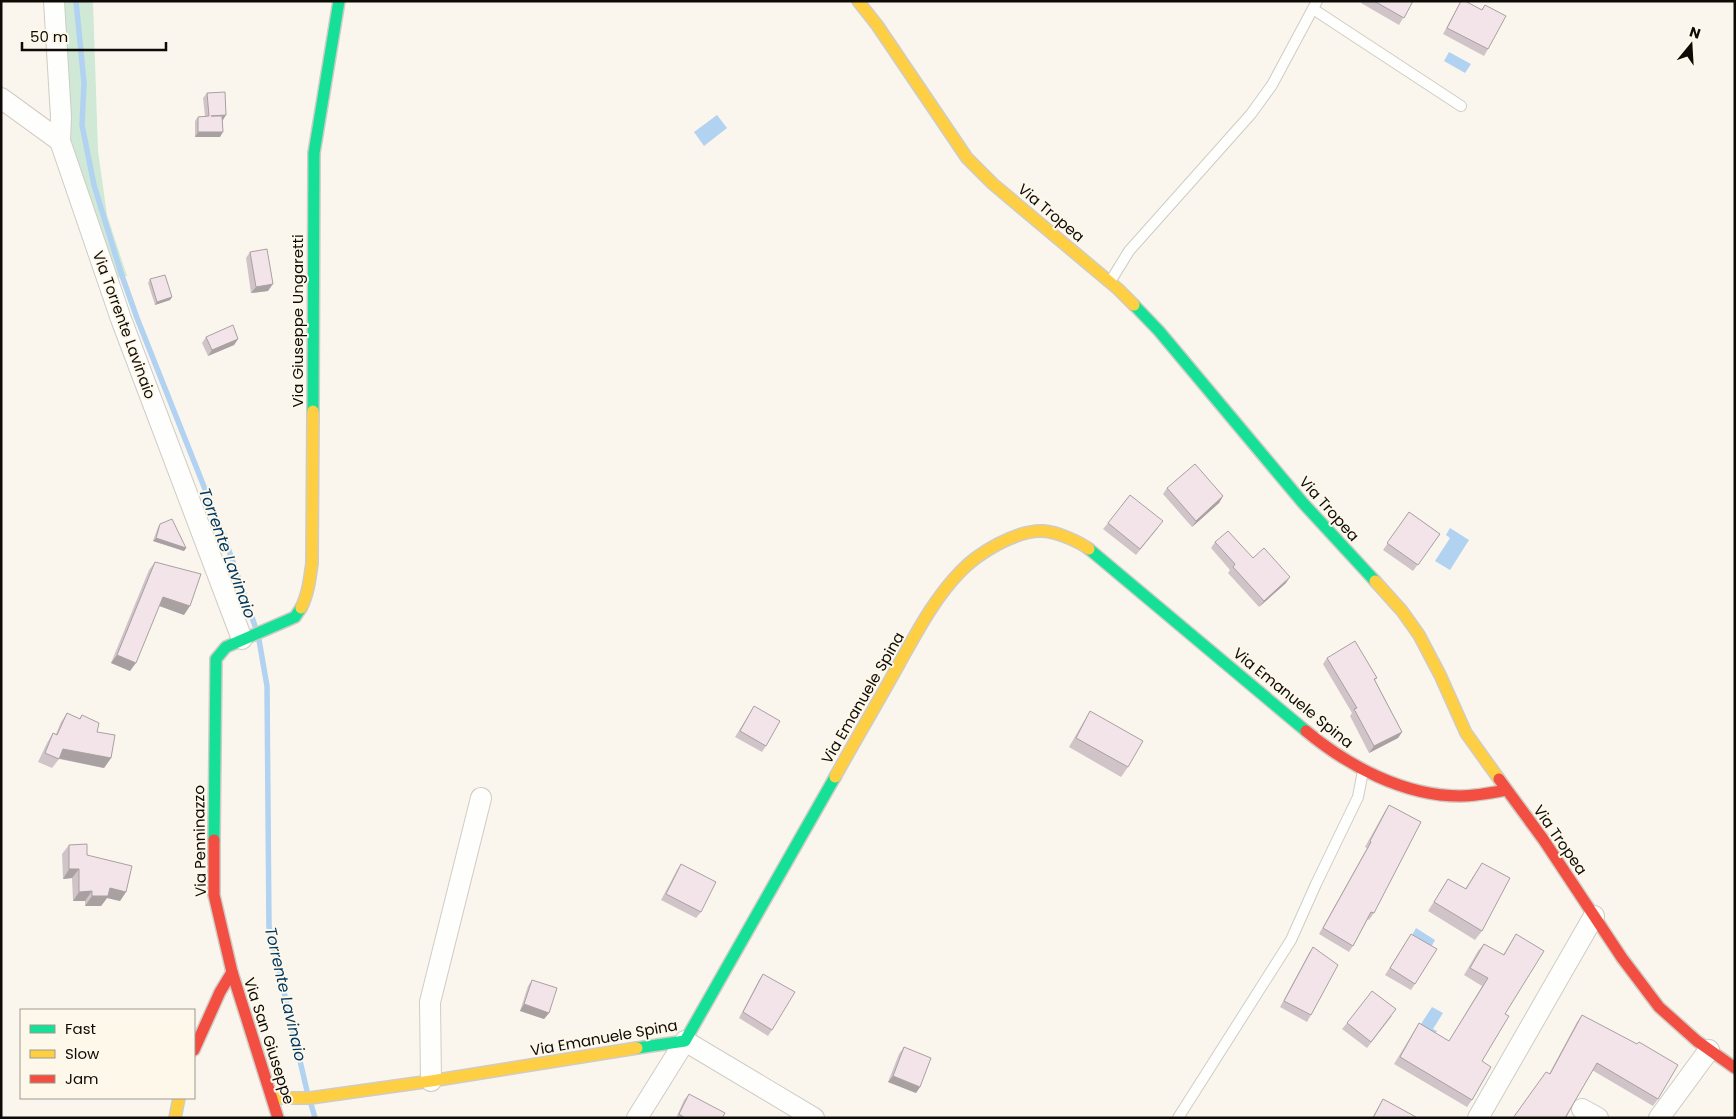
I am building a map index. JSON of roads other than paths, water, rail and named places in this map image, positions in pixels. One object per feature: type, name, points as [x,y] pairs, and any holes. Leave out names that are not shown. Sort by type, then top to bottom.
[{"type":"street","name":"Via Torrente Lavinaio","points":[[54,1],[61,117],[60,141],[121,319],[244,638]]},
{"type":"street","name":"Via Giuseppe Ungaretti","points":[[244,638],[275,627],[295,617],[304,602],[310,583],[312,563],[314,153],[339,1]]},
{"type":"street","name":"Via Tropea","points":[[858,1],[877,24],[967,158],[993,184],[1110,282],[1159,331],[1303,503],[1402,610],[1419,635],[1440,675],[1466,733],[1543,839],[1622,958],[1659,1007],[1697,1041],[1735,1068]]},
{"type":"street","points":[[1,98],[60,141]]},
{"type":"street","name":"Via Emanuele Spina","points":[[272,1098],[310,1098],[685,1041],[921,625],[946,587],[973,558],[997,543],[1020,536],[1043,531],[1063,537],[1086,548],[1329,750],[1363,770],[1414,790],[1454,796],[1489,795],[1506,790]]},
{"type":"street","name":"Via Penninazzo","points":[[232,972],[214,895],[216,659],[226,647],[244,638]]},
{"type":"street","points":[[431,1081],[430,1002],[481,798]]},
{"type":"street","points":[[1478,1118],[1594,916]]},
{"type":"street","points":[[195,1048],[220,992],[232,972]]},
{"type":"street","name":"Via San Giuseppe","points":[[232,972],[278,1118]]},
{"type":"street","points":[[637,1118],[685,1041],[814,1118]]},
{"type":"street","points":[[1659,1118],[1709,1050]]},
{"type":"street","points":[[174,1118],[179,1099]]},
{"type":"lane","points":[[1110,282],[1129,251],[1251,114],[1272,85],[1315,5],[1462,106]]},
{"type":"lane","points":[[1178,1118],[1291,940],[1358,797],[1363,770]]},
{"type":"water","points":[[1449,52],[1471,64],[1465,73],[1444,61]]},
{"type":"water","points":[[717,115],[727,128],[704,146],[694,132]]},
{"type":"water","points":[[1450,528],[1469,540],[1450,570],[1435,561],[1450,538],[1446,535]]},
{"type":"water","points":[[1416,928],[1435,940],[1429,951],[1410,939]]},
{"type":"water","points":[[1432,1007],[1443,1013],[1433,1029],[1437,1031],[1434,1036],[1419,1027]]},
{"type":"waterway","name":"Torrente Lavinaio","points":[[76,1],[84,83],[82,125],[94,185],[137,318],[226,542],[255,626]]},
{"type":"waterway","name":"Torrente Lavinaio","points":[[259,640],[267,686],[269,927],[307,1091]]},
{"type":"waterway","name":"Torrente Lavinaio","points":[[311,1104],[315,1118]]}]
